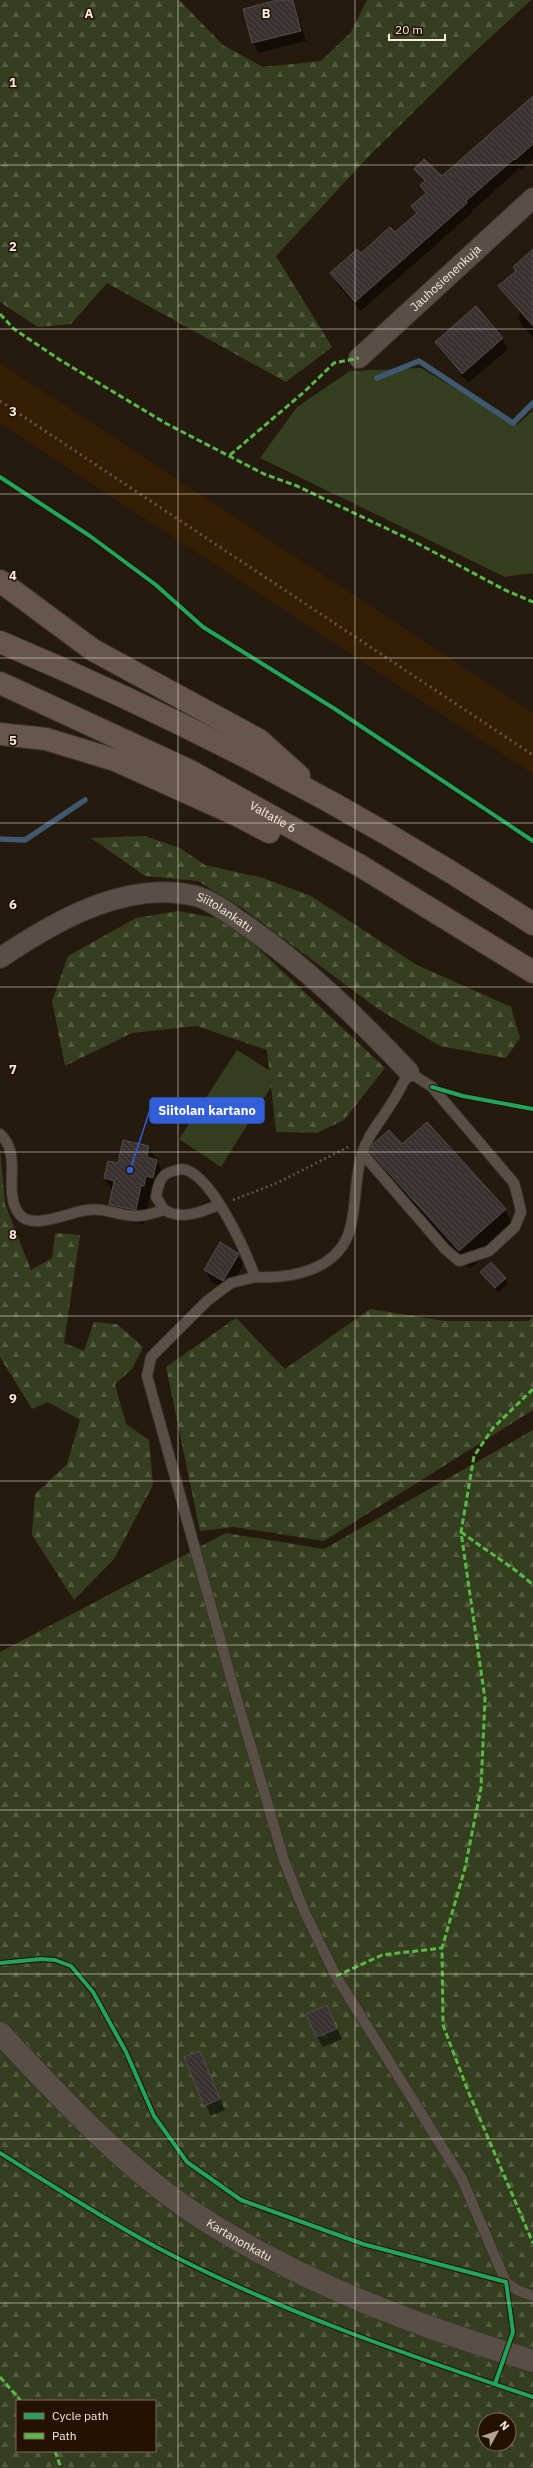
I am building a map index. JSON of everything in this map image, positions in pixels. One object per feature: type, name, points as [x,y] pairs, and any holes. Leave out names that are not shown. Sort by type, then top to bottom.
[{"type":"highway","points":[[0,581],[93,650],[259,740],[330,803]]},
{"type":"highway","points":[[0,642],[95,682],[226,746],[466,880],[533,924]]},
{"type":"highway","name":"Valtatie 6","points":[[0,683],[190,771],[358,865],[528,969]]},
{"type":"highway","points":[[0,734],[46,739],[115,760],[237,815],[528,969]]},
{"type":"main road","name":"Kartanonkatu","points":[[0,2033],[91,2127],[150,2178],[202,2218],[303,2276],[368,2305],[533,2361]]},
{"type":"street","name":"Jauhosienenkuja","points":[[359,358],[533,198]]},
{"type":"street","name":"Siitolankatu","points":[[0,958],[30,938],[76,914],[120,898],[159,893],[197,896],[227,912],[271,942],[319,983],[409,1072]]},
{"type":"lane","points":[[362,1152],[445,1249],[459,1261],[489,1251],[515,1227],[521,1212],[514,1183],[432,1087],[409,1072],[391,1105],[370,1134],[362,1152],[358,1168],[350,1230],[338,1253],[321,1265],[292,1276],[255,1277],[231,1283],[207,1301],[151,1357],[147,1376],[284,1860],[305,1913],[336,1976],[462,2179],[506,2282],[517,2290],[533,2296]]},
{"type":"lane","points":[[0,1134],[12,1151],[13,1200],[20,1215],[30,1221],[43,1221],[87,1210],[104,1209],[136,1216],[165,1210],[179,1214],[198,1213],[218,1205]]},
{"type":"lane","points":[[165,1210],[156,1197],[158,1184],[168,1173],[182,1169],[195,1175],[208,1187],[246,1253],[255,1277]]},
{"type":"path","points":[[218,1205],[277,1183],[370,1134]]},
{"type":"shaded area","points":[[0,363],[533,713],[533,774],[0,423]]},
{"type":"green space","points":[[0,0],[179,0],[223,45],[263,67],[321,61],[351,32],[367,0],[531,0],[467,59],[369,156],[276,256],[332,347],[286,382],[107,283],[71,324],[38,327],[0,302]]},
{"type":"green space","points":[[421,368],[517,425],[533,410],[533,573],[505,577],[260,458],[297,407],[350,371]]},
{"type":"green space","points":[[145,836],[180,848],[205,865],[263,878],[311,896],[417,965],[511,1007],[520,1038],[506,1058],[440,1046],[378,1009],[245,910],[198,881],[145,876],[91,838]]},
{"type":"green space","points":[[178,911],[228,920],[385,1068],[344,1120],[317,1133],[276,1132],[267,1050],[197,1026],[132,1033],[65,1066],[52,1001],[68,956],[136,918]]},
{"type":"green space","points":[[237,1050],[278,1076],[221,1167],[179,1139]]},
{"type":"green space","points":[[0,1148],[5,1204],[31,1270],[52,1258],[55,1233],[80,1235],[64,1343],[84,1351],[94,1322],[117,1324],[143,1347],[132,1369],[115,1384],[126,1424],[149,1440],[153,1485],[114,1559],[74,1600],[32,1535],[35,1494],[67,1464],[80,1420],[48,1402],[32,1409],[0,1357]]},
{"type":"green space","points":[[370,1309],[445,1321],[529,1321],[533,1316],[533,1410],[324,1541],[234,1527],[200,1531],[166,1367],[236,1318],[285,1369]]},
{"type":"green space","points":[[533,1430],[533,2468],[0,2468],[0,1652],[226,1533],[324,1549]]},
{"type":"building","points":[[277,0],[293,0],[301,31],[252,43],[243,9]]},
{"type":"building","points":[[533,96],[533,144],[466,201],[467,203],[355,302],[330,273],[357,249],[361,253],[390,227],[395,232],[417,213],[411,206],[426,193],[420,185],[425,181],[414,169],[424,159],[442,176]]},
{"type":"building","points":[[533,249],[533,326],[498,286],[516,271],[513,267]]},
{"type":"building","points":[[476,306],[503,338],[462,374],[435,342]]},
{"type":"building","points":[[427,1122],[506,1209],[459,1251],[370,1152],[373,1144],[389,1130],[402,1144]]},
{"type":"building","points":[[123,1140],[149,1146],[147,1157],[157,1160],[153,1178],[146,1176],[144,1186],[141,1186],[136,1210],[109,1205],[114,1181],[104,1178],[108,1161],[118,1163]]},
{"type":"building","points":[[220,1242],[239,1254],[223,1281],[204,1270]]},
{"type":"building","points":[[491,1262],[506,1278],[495,1288],[480,1272]]},
{"type":"building","points":[[327,2005],[337,2029],[316,2037],[306,2014]]},
{"type":"building","points":[[200,2051],[220,2099],[204,2106],[184,2057]]},
{"type":"waterway","points":[[377,378],[419,361],[513,423],[533,403]]},
{"type":"waterway","points":[[0,839],[25,840],[85,800]]},
{"type":"railway","points":[[0,401],[533,755]]},
{"type":"marked path","points":[[0,314],[14,329],[60,360],[167,424],[264,474],[297,486],[413,541],[505,590],[533,602]]},
{"type":"marked path","points":[[230,455],[304,392],[334,363],[359,358]]},
{"type":"marked path","points":[[533,1389],[493,1428],[474,1456],[461,1532],[485,1699],[481,1788],[465,1868],[442,1948],[443,2025],[468,2091],[533,2243]]},
{"type":"marked path","points":[[461,1532],[507,1564],[533,1585]]},
{"type":"marked path","points":[[336,1976],[382,1955],[442,1948]]},
{"type":"marked path","points":[[0,2377],[20,2400]]},
{"type":"marked path","points":[[55,2452],[61,2468]]},
{"type":"cycle path","points":[[0,477],[90,536],[156,585],[203,627],[335,709],[533,841]]},
{"type":"cycle path","points":[[432,1087],[463,1096],[533,1109]]},
{"type":"cycle path","points":[[0,1963],[41,1959],[55,1960],[71,1966],[93,1992],[126,2052],[154,2116],[187,2162],[241,2200],[363,2244],[506,2282],[513,2332],[495,2384]]},
{"type":"cycle path","points":[[0,2153],[119,2226],[160,2249],[205,2271],[297,2312],[438,2365],[533,2397]]},
{"type":"place","name":"Siitolan kartano","points":[[130,1170]]}]
